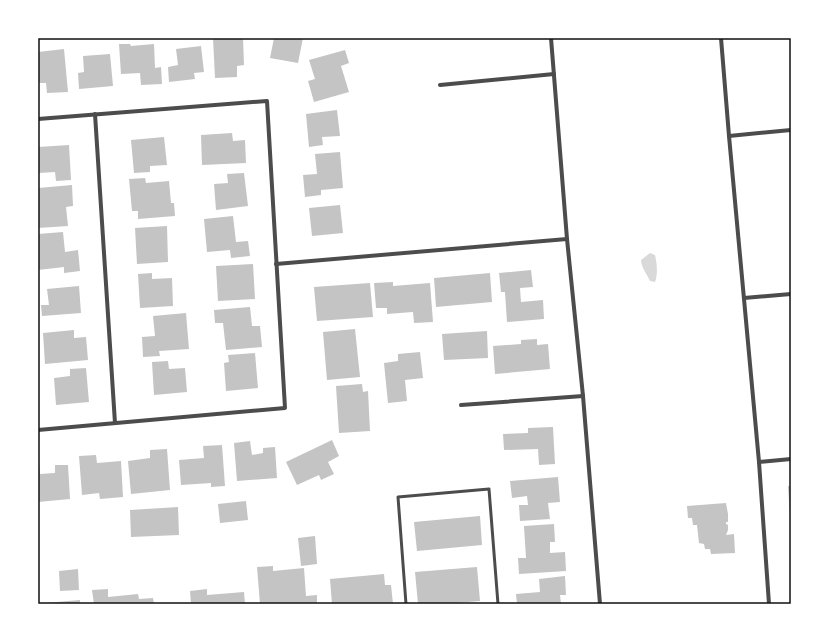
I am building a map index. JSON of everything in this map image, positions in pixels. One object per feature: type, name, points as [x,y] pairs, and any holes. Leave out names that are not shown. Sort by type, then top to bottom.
[{"type":"street","points":[[551,38],[567,239],[583,396],[600,604]]},
{"type":"street","points":[[721,38],[759,462],[769,604]]},
{"type":"street","points":[[440,85],[554,74]]},
{"type":"street","points":[[38,119],[267,101],[285,408],[38,430]]},
{"type":"street","points":[[95,114],[115,423]]},
{"type":"street","points":[[729,136],[791,130]]},
{"type":"street","points":[[276,264],[567,239]]},
{"type":"street","points":[[744,298],[791,294]]},
{"type":"street","points":[[461,405],[583,396]]},
{"type":"street","points":[[759,462],[791,459]]},
{"type":"lane","points":[[406,604],[398,497],[489,489],[498,604]]},
{"type":"shaded area","points":[[650,253],[655,255],[656,258],[657,272],[655,282],[650,281],[641,263],[641,260]]},
{"type":"building","points":[[213,38],[243,38],[244,65],[237,66],[237,77],[215,78]]},
{"type":"building","points":[[274,38],[303,38],[298,63],[270,58]]},
{"type":"building","points":[[119,44],[130,44],[131,46],[154,44],[155,68],[161,67],[162,84],[141,85],[140,73],[121,74]]},
{"type":"building","points":[[201,46],[204,72],[194,73],[195,79],[169,82],[168,67],[178,65],[176,49]]},
{"type":"building","points":[[64,49],[68,92],[47,93],[46,83],[38,83],[38,52]]},
{"type":"building","points":[[345,50],[349,63],[341,66],[349,92],[314,102],[308,81],[315,79],[309,60]]},
{"type":"building","points":[[110,54],[113,86],[79,89],[78,73],[84,72],[83,56]]},
{"type":"building","points":[[337,110],[340,136],[322,137],[323,145],[309,147],[306,114]]},
{"type":"building","points":[[232,133],[233,141],[245,140],[246,163],[202,165],[201,135]]},
{"type":"building","points":[[164,137],[167,165],[150,166],[150,172],[134,173],[131,140]]},
{"type":"building","points":[[69,145],[71,180],[56,181],[55,172],[39,173],[38,147]]},
{"type":"building","points":[[340,152],[343,188],[321,190],[321,195],[305,197],[303,175],[317,174],[315,154]]},
{"type":"building","points":[[244,173],[248,206],[216,210],[214,184],[228,183],[227,174]]},
{"type":"building","points":[[145,178],[146,183],[169,181],[171,203],[174,203],[175,216],[138,219],[138,211],[132,211],[129,179]]},
{"type":"building","points":[[72,185],[73,206],[66,207],[68,226],[38,228],[38,188]]},
{"type":"building","points":[[340,205],[343,233],[312,236],[309,208]]},
{"type":"building","points":[[233,216],[236,242],[248,241],[250,256],[231,258],[230,250],[207,252],[204,219]]},
{"type":"building","points":[[167,226],[168,262],[137,264],[135,228]]},
{"type":"building","points":[[63,232],[65,252],[78,250],[80,271],[64,273],[64,267],[38,270],[38,234]]},
{"type":"building","points":[[253,264],[255,299],[218,301],[216,266]]},
{"type":"building","points":[[531,270],[533,287],[520,288],[521,302],[543,300],[544,319],[507,322],[505,292],[501,292],[499,273]]},
{"type":"building","points":[[152,273],[152,279],[172,278],[173,306],[140,308],[138,274]]},
{"type":"building","points":[[490,273],[492,302],[436,307],[434,278]]},
{"type":"building","points":[[393,282],[393,286],[430,283],[433,322],[414,323],[413,312],[387,314],[387,308],[376,308],[374,283]]},
{"type":"building","points":[[370,283],[373,317],[317,321],[314,287]]},
{"type":"building","points":[[79,286],[81,313],[42,316],[41,305],[49,305],[47,289]]},
{"type":"building","points":[[250,307],[252,326],[260,326],[262,347],[226,350],[223,323],[215,323],[214,310]]},
{"type":"building","points":[[186,313],[189,349],[159,351],[160,356],[143,357],[142,337],[155,336],[153,316]]},
{"type":"building","points":[[355,329],[360,377],[327,380],[323,332]]},
{"type":"building","points":[[74,330],[74,338],[86,337],[88,360],[45,364],[43,333]]},
{"type":"building","points":[[487,331],[488,358],[444,360],[442,334]]},
{"type":"building","points":[[537,339],[537,345],[548,344],[550,369],[495,374],[493,346],[521,344],[521,340]]},
{"type":"building","points":[[420,352],[423,378],[405,380],[407,401],[388,403],[384,363],[398,361],[398,354]]},
{"type":"building","points":[[255,353],[258,388],[226,391],[224,363],[229,362],[228,355]]},
{"type":"building","points":[[168,361],[169,369],[185,368],[187,392],[154,395],[152,362]]},
{"type":"building","points":[[86,368],[89,402],[56,405],[54,378],[70,376],[70,369]]},
{"type":"building","points":[[362,384],[363,392],[368,391],[370,431],[339,433],[336,386]]},
{"type":"building","points":[[553,427],[555,464],[539,465],[538,449],[504,450],[503,434],[528,433],[528,428]]},
{"type":"building","points":[[332,440],[339,456],[328,462],[334,474],[321,480],[319,475],[297,485],[286,462]]},
{"type":"building","points":[[250,441],[252,455],[263,453],[263,448],[275,447],[277,478],[237,481],[234,443]]},
{"type":"building","points":[[222,445],[225,486],[211,487],[211,483],[181,485],[179,460],[204,458],[203,446]]},
{"type":"building","points":[[167,449],[170,490],[131,494],[128,461],[150,458],[150,450]]},
{"type":"building","points":[[96,455],[97,463],[121,461],[123,497],[100,499],[99,493],[82,495],[79,456]]},
{"type":"building","points":[[38,460],[40,474],[55,473],[55,465],[68,465],[70,499],[38,502]]},
{"type":"building","points":[[558,477],[560,502],[548,503],[550,519],[520,521],[519,505],[528,505],[527,496],[512,498],[510,481]]},
{"type":"building","points":[[788,486],[791,486],[791,515],[790,515]]},
{"type":"building","points":[[246,501],[248,520],[220,523],[218,504]]},
{"type":"building","points":[[726,503],[728,522],[726,522],[726,524],[728,525],[728,530],[726,535],[734,534],[735,553],[711,554],[710,549],[705,549],[704,544],[699,543],[697,525],[693,525],[692,518],[688,518],[687,506]]},
{"type":"building","points":[[178,507],[179,535],[131,537],[130,510]]},
{"type":"building","points":[[480,516],[482,545],[417,551],[414,522]]},
{"type":"building","points":[[554,524],[555,542],[550,542],[550,553],[565,552],[566,571],[519,574],[518,558],[526,558],[524,526]]},
{"type":"building","points":[[315,536],[317,564],[301,566],[298,538]]},
{"type":"building","points":[[273,566],[273,571],[304,568],[306,596],[317,595],[317,604],[260,604],[257,567]]},
{"type":"building","points":[[477,567],[480,601],[444,604],[418,604],[415,572]]},
{"type":"building","points":[[78,569],[79,590],[60,591],[59,571]]},
{"type":"building","points":[[384,574],[385,585],[391,585],[393,604],[332,604],[330,579]]},
{"type":"building","points":[[565,576],[566,595],[560,595],[561,604],[517,604],[516,594],[540,592],[539,579]]},
{"type":"building","points":[[108,589],[108,597],[138,594],[139,599],[153,598],[154,604],[94,604],[92,590]]},
{"type":"building","points":[[207,589],[207,595],[244,592],[245,604],[191,604],[190,591]]},
{"type":"building","points":[[80,600],[80,604],[45,603]]}]
